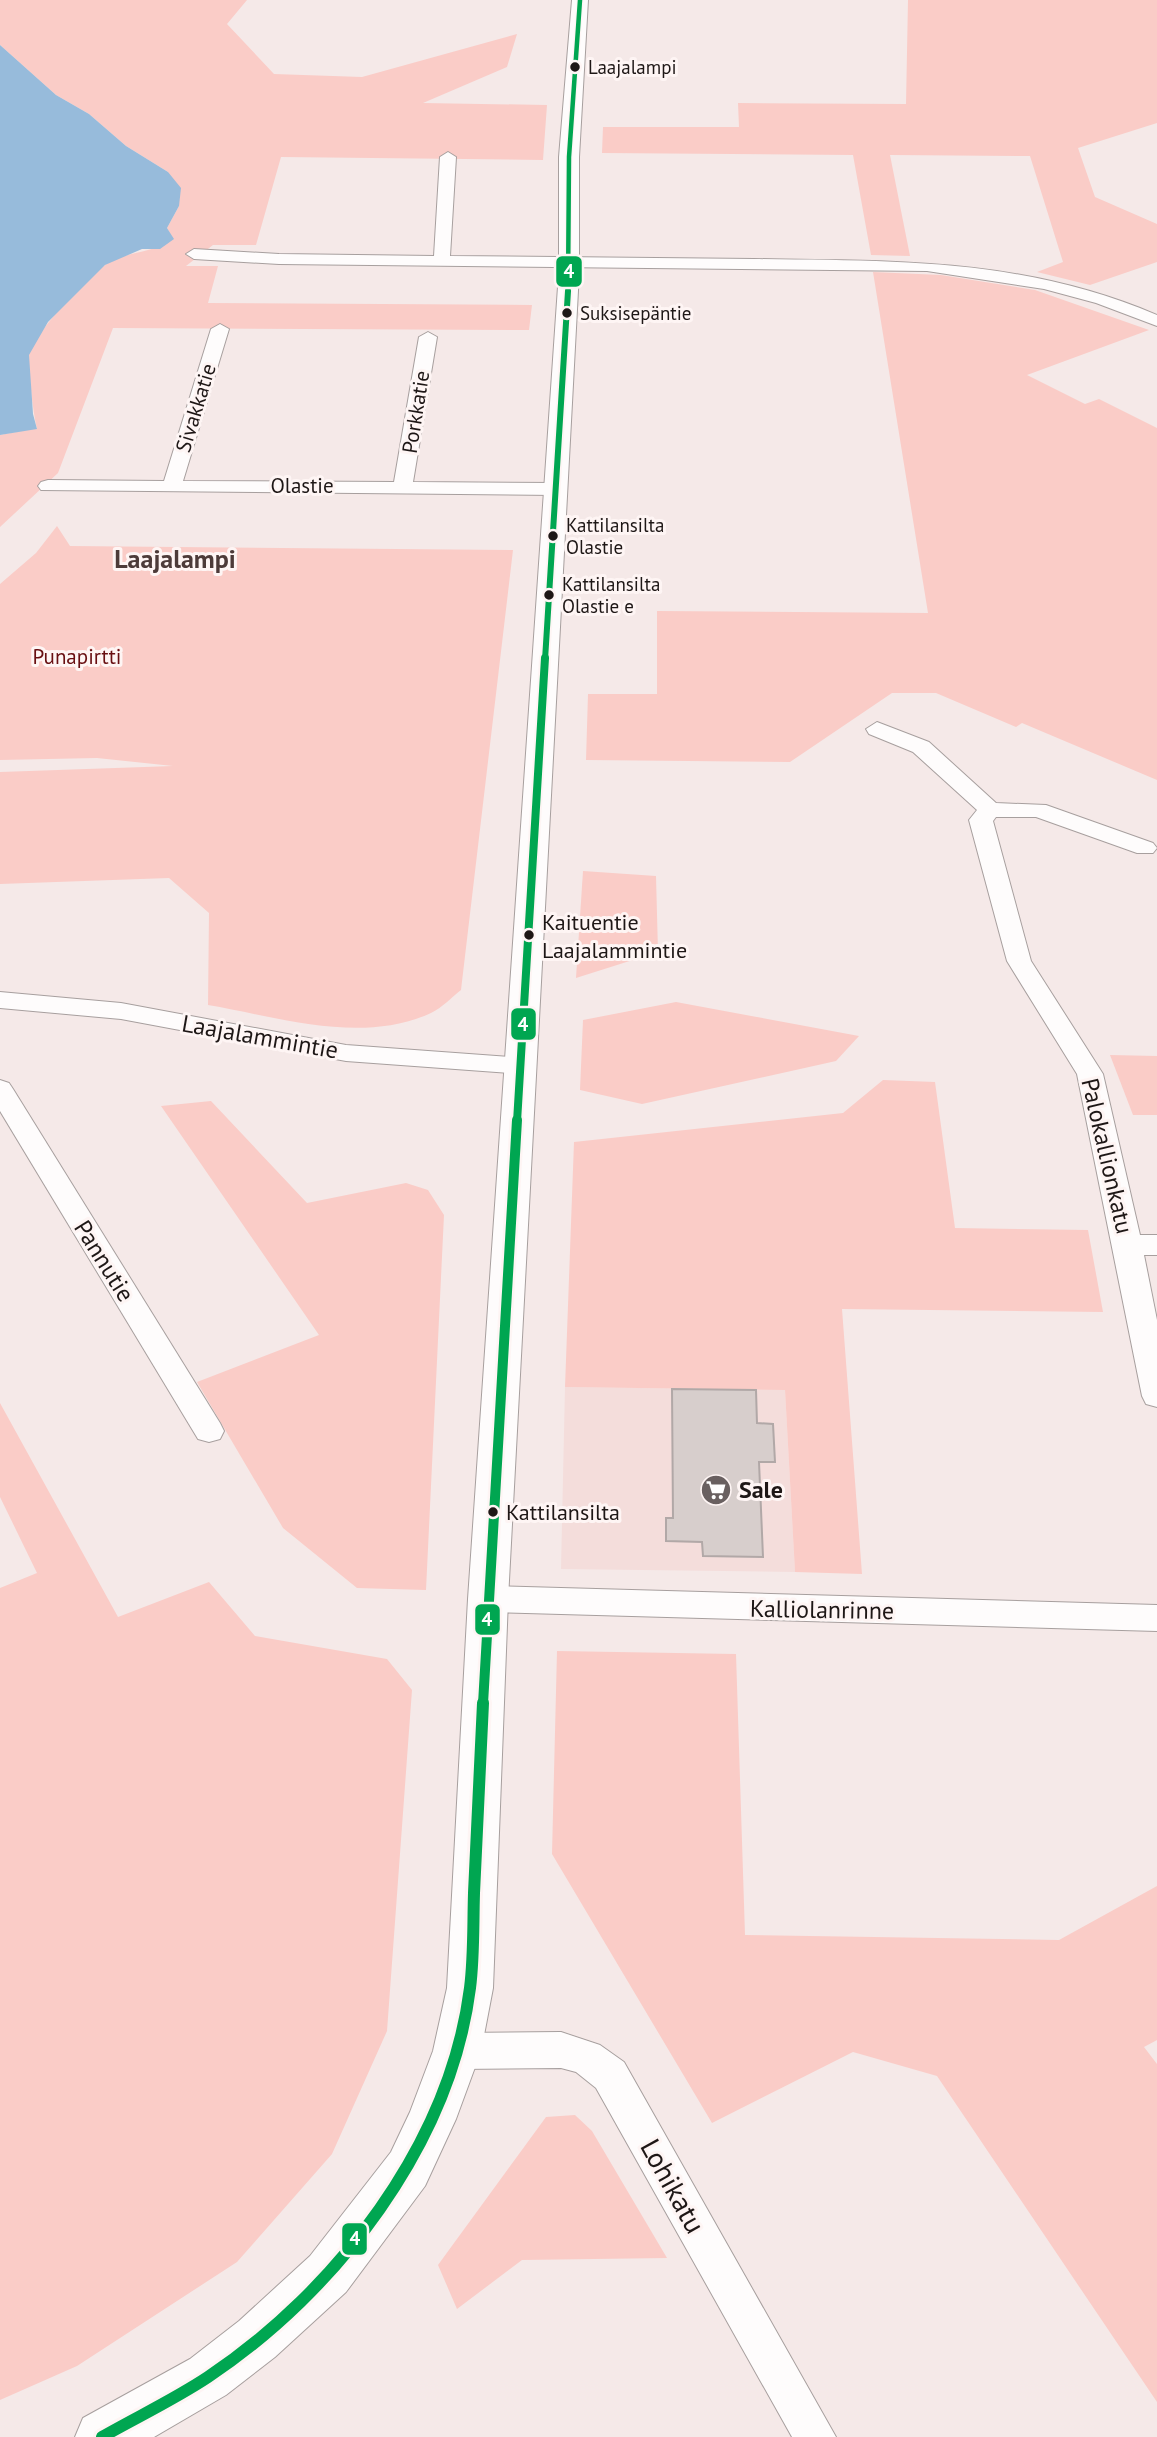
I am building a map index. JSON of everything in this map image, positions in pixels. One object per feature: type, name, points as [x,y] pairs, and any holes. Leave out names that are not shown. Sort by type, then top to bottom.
[{"type":"street","points":[[102,2437],[208,2377],[257,2339],[328,2274],[408,2169],[432,2119],[457,2051],[470,1987],[488,1599],[556,489],[569,261],[569,157],[580,0]]},
{"type":"street","points":[[442,259],[448,157]]},
{"type":"street","points":[[194,254],[279,259],[927,266],[1007,277],[1071,290],[1116,303],[1157,321]]},
{"type":"street","name":"Sivakkatie","points":[[172,487],[220,330]]},
{"type":"street","name":"Porkkatie","points":[[403,487],[428,337]]},
{"type":"street","name":"Olastie","points":[[48,486],[556,489]]},
{"type":"street","points":[[877,729],[921,747],[990,810],[1038,810],[1146,848]]},
{"type":"street","name":"Palokallionkatu","points":[[990,810],[981,820],[1019,961],[1090,1074],[1128,1245],[1157,1396]]},
{"type":"street","name":"Laajalammintie","points":[[0,1000],[58,1003],[371,1056],[424,1062],[522,1066]]},
{"type":"street","name":"Pannutie","points":[[0,1089],[209,1432]]},
{"type":"street","points":[[1128,1245],[1157,1245]]},
{"type":"street","name":"Kalliolanrinne","points":[[488,1599],[1157,1618]]},
{"type":"street","name":"Lohikatu","points":[[457,2051],[561,2050],[587,2057],[610,2075],[810,2435]]},
{"type":"shaded area","points":[[565,1387],[785,1390],[795,1572],[561,1569]]},
{"type":"green space","points":[[0,0],[247,0],[227,24],[274,74],[362,77],[517,34],[507,67],[423,103],[547,105],[543,160],[281,157],[256,245],[213,245],[186,266],[218,266],[208,303],[532,305],[529,330],[113,328],[58,473],[0,527],[0,435],[37,428],[29,368],[29,354],[33,345],[62,306],[105,265],[173,239],[167,228],[179,206],[168,172],[126,146],[89,114],[56,95],[0,45]]},
{"type":"green space","points":[[908,0],[1157,0],[1157,123],[1078,148],[1095,197],[1157,224],[1157,262],[1090,285],[1037,272],[1063,262],[1030,156],[890,155],[910,256],[871,255],[853,155],[602,153],[603,127],[739,127],[738,103],[906,104]]},
{"type":"green space","points":[[873,272],[941,275],[1035,290],[1149,330],[1027,375],[1085,404],[1099,399],[1157,428],[1157,780],[1022,723],[1016,727],[936,693],[892,693],[790,762],[586,760],[588,694],[657,694],[657,611],[928,613]]},
{"type":"green space","name":"Punapirtti","points":[[57,526],[70,546],[513,550],[461,990],[431,1013],[377,1027],[320,1026],[208,1005],[209,913],[169,878],[0,884],[0,772],[173,766],[97,758],[0,760],[0,584],[36,553]]},
{"type":"green space","points":[[583,871],[656,876],[658,952],[576,978]]},
{"type":"green space","points":[[676,1002],[859,1036],[836,1061],[642,1104],[580,1090],[583,1020]]},
{"type":"green space","points":[[1110,1055],[1157,1056],[1157,1115],[1133,1115]]},
{"type":"green space","points":[[883,1080],[935,1082],[955,1228],[1088,1230],[1103,1312],[842,1309],[862,1574],[795,1572],[785,1390],[565,1387],[574,1142],[843,1113]]},
{"type":"green space","points":[[211,1101],[307,1203],[406,1183],[428,1190],[444,1215],[426,1590],[357,1588],[283,1528],[197,1382],[319,1335],[161,1106]]},
{"type":"green space","points":[[0,1403],[118,1617],[209,1582],[255,1636],[387,1659],[412,1690],[387,2031],[332,2154],[237,2262],[77,2366],[0,2400],[0,1588],[37,1573],[0,1497]]},
{"type":"green space","points":[[557,1651],[736,1654],[745,1935],[1059,1940],[1157,1886],[1157,2040],[1144,2047],[1157,2064],[1157,2402],[937,2076],[853,2052],[712,2123],[552,1854]]},
{"type":"green space","points":[[575,2115],[592,2131],[667,2258],[522,2260],[457,2309],[438,2265],[546,2117]]},
{"type":"water","points":[[0,45],[56,95],[89,114],[126,146],[168,172],[181,188],[179,206],[167,228],[174,239],[160,249],[142,249],[105,265],[48,322],[29,355],[33,414],[37,429],[0,435]]},
{"type":"building","name":"Sale","points":[[672,1389],[756,1390],[757,1423],[773,1424],[775,1462],[759,1462],[763,1557],[703,1556],[702,1542],[666,1541],[666,1518],[673,1518]]},
{"type":"transit line","name":"4","points":[[102,2437],[208,2377],[257,2339],[328,2274],[408,2169],[432,2119],[457,2051],[470,1988],[488,1599],[569,272],[569,157],[580,0]]},
{"type":"place","name":"Laajalampi","points":[[575,67]]},
{"type":"place","name":"Suksisepäntie","points":[[567,313]]},
{"type":"place","name":"Kattilansilta Olastie","points":[[553,536]]},
{"type":"place","name":"Kattilansilta Olastie e","points":[[549,595]]},
{"type":"place","name":"Kaituentie Laajalammintie","points":[[529,935]]},
{"type":"place","name":"Sale","points":[[716,1490]]},
{"type":"place","name":"Kattilansilta","points":[[493,1512]]},
{"type":"district","name":"Laajalampi","points":[[175,559]]}]
